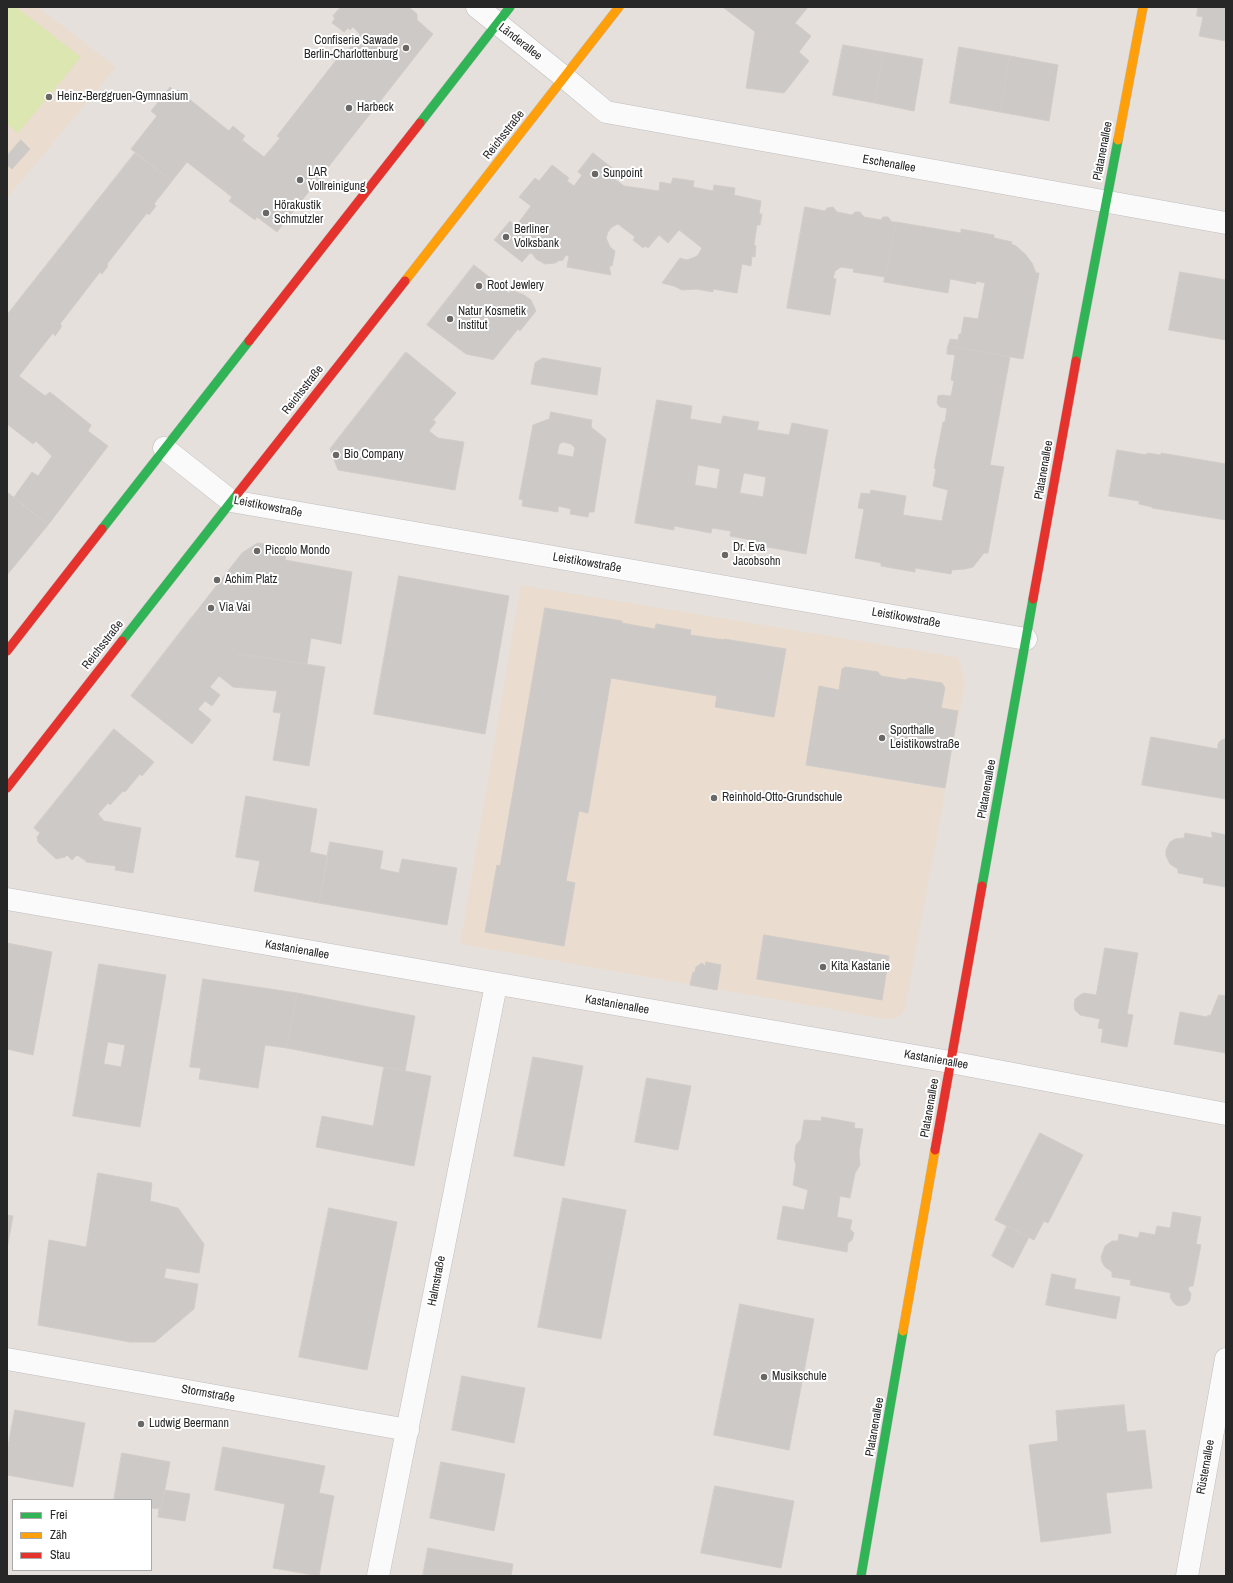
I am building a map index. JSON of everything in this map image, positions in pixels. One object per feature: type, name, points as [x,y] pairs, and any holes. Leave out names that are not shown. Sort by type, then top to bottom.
[{"type":"main road","name":"Reichsstraße","points":[[7,788],[618,7]]},
{"type":"main road","name":"Platanenallee","points":[[861,1576],[950,1062],[1142,7]]},
{"type":"main road","points":[[7,651],[503,15]]},
{"type":"street","name":"Länderallee","points":[[477,7],[503,15],[564,77]]},
{"type":"street","name":"Eschenallee","points":[[564,77],[606,112],[1226,224]]},
{"type":"street","name":"Leistikowstraße","points":[[164,448],[231,501],[1026,639]]},
{"type":"street","name":"Kastanienallee","points":[[7,900],[950,1062],[1226,1114]]},
{"type":"street","name":"Halmstraße","points":[[378,1576],[496,985]]},
{"type":"street","name":"Rüsternallee","points":[[1186,1576],[1226,1358]]},
{"type":"street","name":"Stormstraße","points":[[7,1359],[408,1430]]},
{"type":"shaded area","name":"Heinz-Berggruen-Gymnasium","points":[[7,7],[38,7],[116,67],[7,198]]},
{"type":"shaded area","name":"Reinhold-Otto-Grundschule","points":[[521,585],[958,657],[965,684],[905,1009],[901,1016],[894,1019],[887,1019],[460,944]]},
{"type":"green space","points":[[7,7],[16,7],[81,57],[18,133],[7,124]]},
{"type":"building","points":[[341,7],[409,7],[417,14],[417,20],[433,34],[277,232],[257,217],[255,220],[229,201],[232,197],[187,162],[172,181],[131,149],[157,116],[151,111],[170,87],[176,92],[178,90],[229,131],[233,126],[245,136],[242,140],[264,157],[280,138],[277,136],[337,59],[340,61],[360,34],[353,27],[350,30],[348,28],[344,32],[332,23],[335,18],[333,16]]},
{"type":"building","points":[[723,7],[808,7],[795,23],[811,36],[799,52],[809,61],[784,93],[746,88],[755,32]]},
{"type":"building","points":[[1198,7],[1226,7],[1226,41],[1199,36],[1203,17],[1197,16]]},
{"type":"building","points":[[843,45],[883,52],[875,103],[833,95]]},
{"type":"building","points":[[959,47],[1010,56],[1000,112],[950,103]]},
{"type":"building","points":[[883,52],[923,59],[914,111],[875,103]]},
{"type":"building","points":[[1010,56],[1058,65],[1049,121],[1000,112]]},
{"type":"building","points":[[21,140],[30,149],[12,169],[7,165],[7,156]]},
{"type":"building","points":[[135,153],[172,181],[154,204],[156,206],[149,215],[147,213],[107,264],[108,266],[102,274],[100,272],[60,324],[62,326],[55,336],[53,333],[19,376],[45,396],[50,392],[91,425],[88,431],[108,446],[48,525],[14,497],[32,472],[38,476],[52,456],[36,441],[33,444],[7,424],[7,315]]},
{"type":"building","points":[[593,153],[616,171],[612,177],[624,186],[659,191],[660,182],[671,184],[673,178],[694,181],[693,187],[713,191],[714,185],[735,188],[734,195],[761,201],[759,214],[762,214],[760,225],[757,225],[754,245],[756,246],[755,257],[752,256],[751,266],[742,264],[737,293],[713,289],[713,292],[696,289],[682,290],[662,283],[680,258],[687,260],[695,257],[702,248],[679,230],[668,243],[659,235],[648,248],[645,246],[643,248],[633,240],[635,237],[618,224],[612,227],[606,238],[610,247],[615,251],[612,266],[609,266],[611,275],[567,267],[569,256],[566,255],[562,261],[560,260],[555,263],[545,264],[536,259],[532,253],[530,253],[522,262],[494,240],[510,221],[516,226],[531,206],[519,197],[535,178],[539,181],[552,165],[569,178],[567,181],[574,186],[582,175],[578,172]]},
{"type":"building","points":[[805,207],[825,211],[827,208],[833,207],[837,212],[852,215],[855,212],[860,212],[864,217],[881,220],[883,217],[888,217],[892,222],[896,222],[885,277],[853,272],[854,269],[841,267],[835,271],[833,278],[836,279],[830,315],[787,308]]},
{"type":"building","points":[[896,222],[961,233],[961,229],[994,235],[994,238],[1012,242],[1011,244],[1016,246],[1025,254],[1032,263],[1036,273],[1039,273],[1023,359],[948,346],[950,339],[958,340],[959,334],[961,334],[964,317],[978,319],[985,283],[976,281],[976,284],[950,279],[948,293],[884,282]]},
{"type":"building","points":[[474,265],[509,293],[512,290],[531,300],[536,311],[520,331],[518,329],[493,360],[466,354],[427,325]]},
{"type":"building","points":[[1180,272],[1226,280],[1226,340],[1169,330]]},
{"type":"building","points":[[948,346],[1010,357],[990,465],[1004,467],[988,553],[984,553],[973,567],[952,570],[951,574],[915,568],[915,572],[881,566],[881,563],[855,558],[864,509],[858,508],[861,493],[870,494],[871,490],[906,496],[903,515],[942,521],[948,490],[933,486],[936,469],[934,468],[947,408],[940,407],[937,403],[938,396],[951,396],[954,381],[951,380],[955,355],[947,354]]},
{"type":"building","points":[[406,352],[456,393],[433,420],[436,422],[429,431],[438,438],[464,442],[455,490],[338,470],[330,449]]},
{"type":"building","points":[[543,358],[601,368],[597,395],[531,384],[535,363]]},
{"type":"building","points":[[657,400],[692,406],[690,419],[721,424],[723,416],[759,422],[757,430],[789,435],[792,423],[828,430],[806,554],[767,547],[767,543],[730,536],[731,531],[712,528],[711,533],[674,526],[674,530],[635,523]],"holes":[[[698,465],[720,469],[717,489],[695,485]],[[744,473],[766,477],[763,497],[740,493]]]},
{"type":"building","points":[[551,412],[592,420],[591,427],[606,439],[594,512],[589,512],[588,517],[570,514],[571,509],[558,506],[558,512],[522,506],[523,500],[519,499],[533,425],[549,419]],"holes":[[[563,442],[571,444],[575,448],[573,457],[557,454],[559,445]]]},
{"type":"building","points":[[1117,450],[1147,455],[1147,453],[1161,455],[1161,453],[1226,464],[1226,520],[1152,508],[1139,504],[1139,501],[1109,496]]},
{"type":"building","points":[[7,492],[48,525],[7,575]]},
{"type":"building","points":[[258,543],[286,547],[285,560],[352,572],[341,644],[311,638],[307,664],[239,654],[192,617],[242,553]]},
{"type":"building","points":[[399,576],[509,596],[485,734],[374,714]]},
{"type":"building","points":[[545,608],[622,621],[622,623],[655,629],[656,624],[691,630],[690,635],[786,649],[774,717],[715,707],[717,696],[611,678],[588,813],[579,811],[566,881],[575,883],[564,946],[485,932],[497,865],[500,866]]},
{"type":"building","points":[[192,617],[239,654],[325,667],[309,766],[273,760],[281,713],[273,712],[277,691],[233,687],[219,676],[210,687],[220,695],[212,706],[205,701],[198,709],[211,720],[192,744],[131,696]]},
{"type":"building","name":"Sporthalle Leistikowstraße","points":[[846,667],[878,672],[881,676],[905,680],[910,678],[942,683],[945,688],[941,708],[958,711],[945,788],[806,765],[819,686],[839,690],[842,669]]},
{"type":"building","points":[[114,729],[154,762],[142,776],[140,774],[125,792],[123,791],[110,805],[108,803],[98,814],[104,821],[141,828],[133,873],[115,870],[116,866],[86,862],[77,855],[72,860],[67,855],[56,859],[38,842],[37,837],[40,833],[34,828]]},
{"type":"building","points":[[1151,737],[1218,749],[1218,744],[1220,741],[1226,738],[1226,799],[1142,785]]},
{"type":"building","points":[[246,796],[317,809],[310,852],[328,856],[319,903],[254,891],[260,861],[236,857]]},
{"type":"building","points":[[1212,832],[1226,835],[1226,887],[1203,883],[1204,878],[1178,873],[1178,869],[1170,864],[1166,856],[1166,850],[1170,842],[1175,839],[1184,838],[1185,833],[1212,838]]},
{"type":"building","points":[[330,842],[383,851],[380,869],[399,873],[402,859],[457,868],[447,925],[319,903]]},
{"type":"building","points":[[764,935],[889,956],[882,1000],[757,979]]},
{"type":"building","points":[[7,943],[52,952],[33,1055],[7,1049]]},
{"type":"building","points":[[1105,948],[1138,953],[1127,1014],[1133,1015],[1127,1047],[1101,1042],[1103,1029],[1098,1028],[1100,1019],[1080,1015],[1075,1010],[1074,1006],[1075,999],[1084,993],[1096,995]]},
{"type":"building","points":[[706,962],[721,965],[717,990],[690,985],[693,972],[695,972],[696,967],[702,963],[705,966]]},
{"type":"building","points":[[99,964],[166,975],[140,1127],[73,1116]],"holes":[[[108,1042],[125,1045],[121,1067],[104,1064]]]},
{"type":"building","points":[[203,979],[297,993],[287,1048],[265,1045],[258,1088],[199,1079],[201,1068],[190,1067]]},
{"type":"building","points":[[297,993],[415,1016],[405,1071],[287,1048]]},
{"type":"building","points":[[1219,995],[1226,996],[1226,1053],[1174,1044],[1180,1012],[1207,1017],[1208,1015],[1210,1016]]},
{"type":"building","points":[[533,1057],[583,1066],[564,1166],[514,1156]]},
{"type":"building","points":[[384,1067],[431,1076],[414,1166],[316,1147],[322,1116],[373,1126]]},
{"type":"building","points":[[647,1078],[691,1086],[678,1150],[635,1142]]},
{"type":"building","points":[[822,1117],[855,1123],[854,1128],[863,1129],[859,1152],[860,1165],[855,1173],[850,1198],[840,1196],[837,1217],[852,1220],[850,1229],[854,1233],[852,1240],[848,1243],[847,1252],[777,1239],[783,1206],[804,1210],[808,1190],[793,1185],[796,1165],[794,1159],[796,1145],[801,1139],[804,1120],[821,1121]]},
{"type":"building","points":[[1040,1133],[1083,1155],[1048,1223],[1044,1221],[1034,1240],[995,1220]]},
{"type":"building","points":[[98,1173],[152,1183],[150,1201],[178,1208],[204,1244],[199,1273],[166,1268],[164,1278],[198,1284],[194,1309],[155,1342],[130,1342],[38,1325],[49,1240],[86,1247]]},
{"type":"building","points":[[563,1198],[626,1210],[601,1339],[538,1327]]},
{"type":"building","points":[[329,1208],[397,1222],[367,1370],[299,1357]]},
{"type":"building","points":[[1173,1212],[1201,1217],[1196,1244],[1201,1245],[1193,1286],[1190,1286],[1188,1289],[1191,1294],[1190,1300],[1187,1304],[1181,1306],[1176,1305],[1173,1302],[1170,1297],[1171,1293],[1130,1285],[1131,1280],[1112,1277],[1112,1272],[1105,1267],[1101,1257],[1105,1246],[1112,1241],[1118,1241],[1119,1234],[1138,1238],[1140,1232],[1155,1235],[1157,1226],[1170,1228]]},
{"type":"building","points":[[7,1215],[13,1216],[7,1249]]},
{"type":"building","points":[[1007,1226],[1029,1237],[1013,1268],[992,1256]]},
{"type":"building","points":[[1052,1274],[1076,1279],[1074,1289],[1120,1297],[1116,1319],[1046,1305]]},
{"type":"building","name":"Musikschule","points":[[740,1304],[814,1319],[789,1450],[714,1435]]},
{"type":"building","points":[[462,1376],[525,1388],[514,1443],[452,1430]]},
{"type":"building","points":[[1124,1405],[1127,1432],[1145,1430],[1152,1488],[1106,1493],[1111,1533],[1041,1542],[1029,1445],[1058,1441],[1056,1411]]},
{"type":"building","points":[[15,1410],[85,1423],[73,1487],[7,1475],[7,1452]]},
{"type":"building","points":[[223,1447],[325,1466],[319,1493],[334,1496],[319,1576],[273,1568],[285,1504],[215,1490]]},
{"type":"building","points":[[122,1453],[170,1462],[161,1509],[152,1508],[152,1499],[114,1499]]},
{"type":"building","points":[[441,1462],[505,1474],[494,1531],[430,1518]]},
{"type":"building","points":[[715,1486],[794,1501],[781,1568],[701,1553]]},
{"type":"building","points":[[165,1490],[190,1494],[185,1521],[158,1517]]},
{"type":"building","points":[[428,1548],[513,1564],[511,1576],[423,1576]]},
{"type":"traffic: fast","points":[[420,123],[510,7]]},
{"type":"traffic: fast","points":[[1076,361],[1118,140]]},
{"type":"traffic: fast","points":[[102,529],[249,341]]},
{"type":"traffic: fast","points":[[122,641],[238,493]]},
{"type":"traffic: fast","points":[[982,886],[1033,599]]},
{"type":"traffic: fast","points":[[861,1576],[903,1331]]},
{"type":"traffic: slow","points":[[405,281],[619,7]]},
{"type":"traffic: slow","points":[[1118,140],[1143,7]]},
{"type":"traffic: slow","points":[[903,1331],[935,1150]]},
{"type":"traffic: jam","points":[[249,341],[420,123]]},
{"type":"traffic: jam","points":[[238,493],[405,281]]},
{"type":"traffic: jam","points":[[1033,599],[1076,361]]},
{"type":"traffic: jam","points":[[7,651],[102,529]]},
{"type":"traffic: jam","points":[[7,788],[122,641]]},
{"type":"traffic: jam","points":[[935,1150],[982,886]]},
{"type":"place","name":"Confiserie Sawade Berlin-Charlottenburg","points":[[406,48]]},
{"type":"place","name":"Heinz-Berggruen-Gymnasium","points":[[49,97]]},
{"type":"place","name":"Harbeck","points":[[349,108]]},
{"type":"place","name":"Sunpoint","points":[[595,174]]},
{"type":"place","name":"LAR Vollreinigung","points":[[300,180]]},
{"type":"place","name":"Hörakustik Schmutzler","points":[[266,213]]},
{"type":"place","name":"Berliner Volksbank","points":[[506,237]]},
{"type":"place","name":"Root Jewlery","points":[[479,286]]},
{"type":"place","name":"Natur Kosmetik Institut","points":[[450,319]]},
{"type":"place","name":"Bio Company","points":[[336,455]]},
{"type":"place","name":"Piccolo Mondo","points":[[257,551]]},
{"type":"place","name":"Dr. Eva Jacobsohn","points":[[725,555]]},
{"type":"place","name":"Achim Platz","points":[[217,580]]},
{"type":"place","name":"Via Vai","points":[[211,608]]},
{"type":"place","name":"Sporthalle Leistikowstraße","points":[[882,738]]},
{"type":"place","name":"Reinhold-Otto-Grundschule","points":[[714,798]]},
{"type":"place","name":"Kita Kastanie","points":[[823,967]]},
{"type":"place","name":"Musikschule","points":[[764,1377]]},
{"type":"place","name":"Ludwig Beermann","points":[[141,1424]]}]
